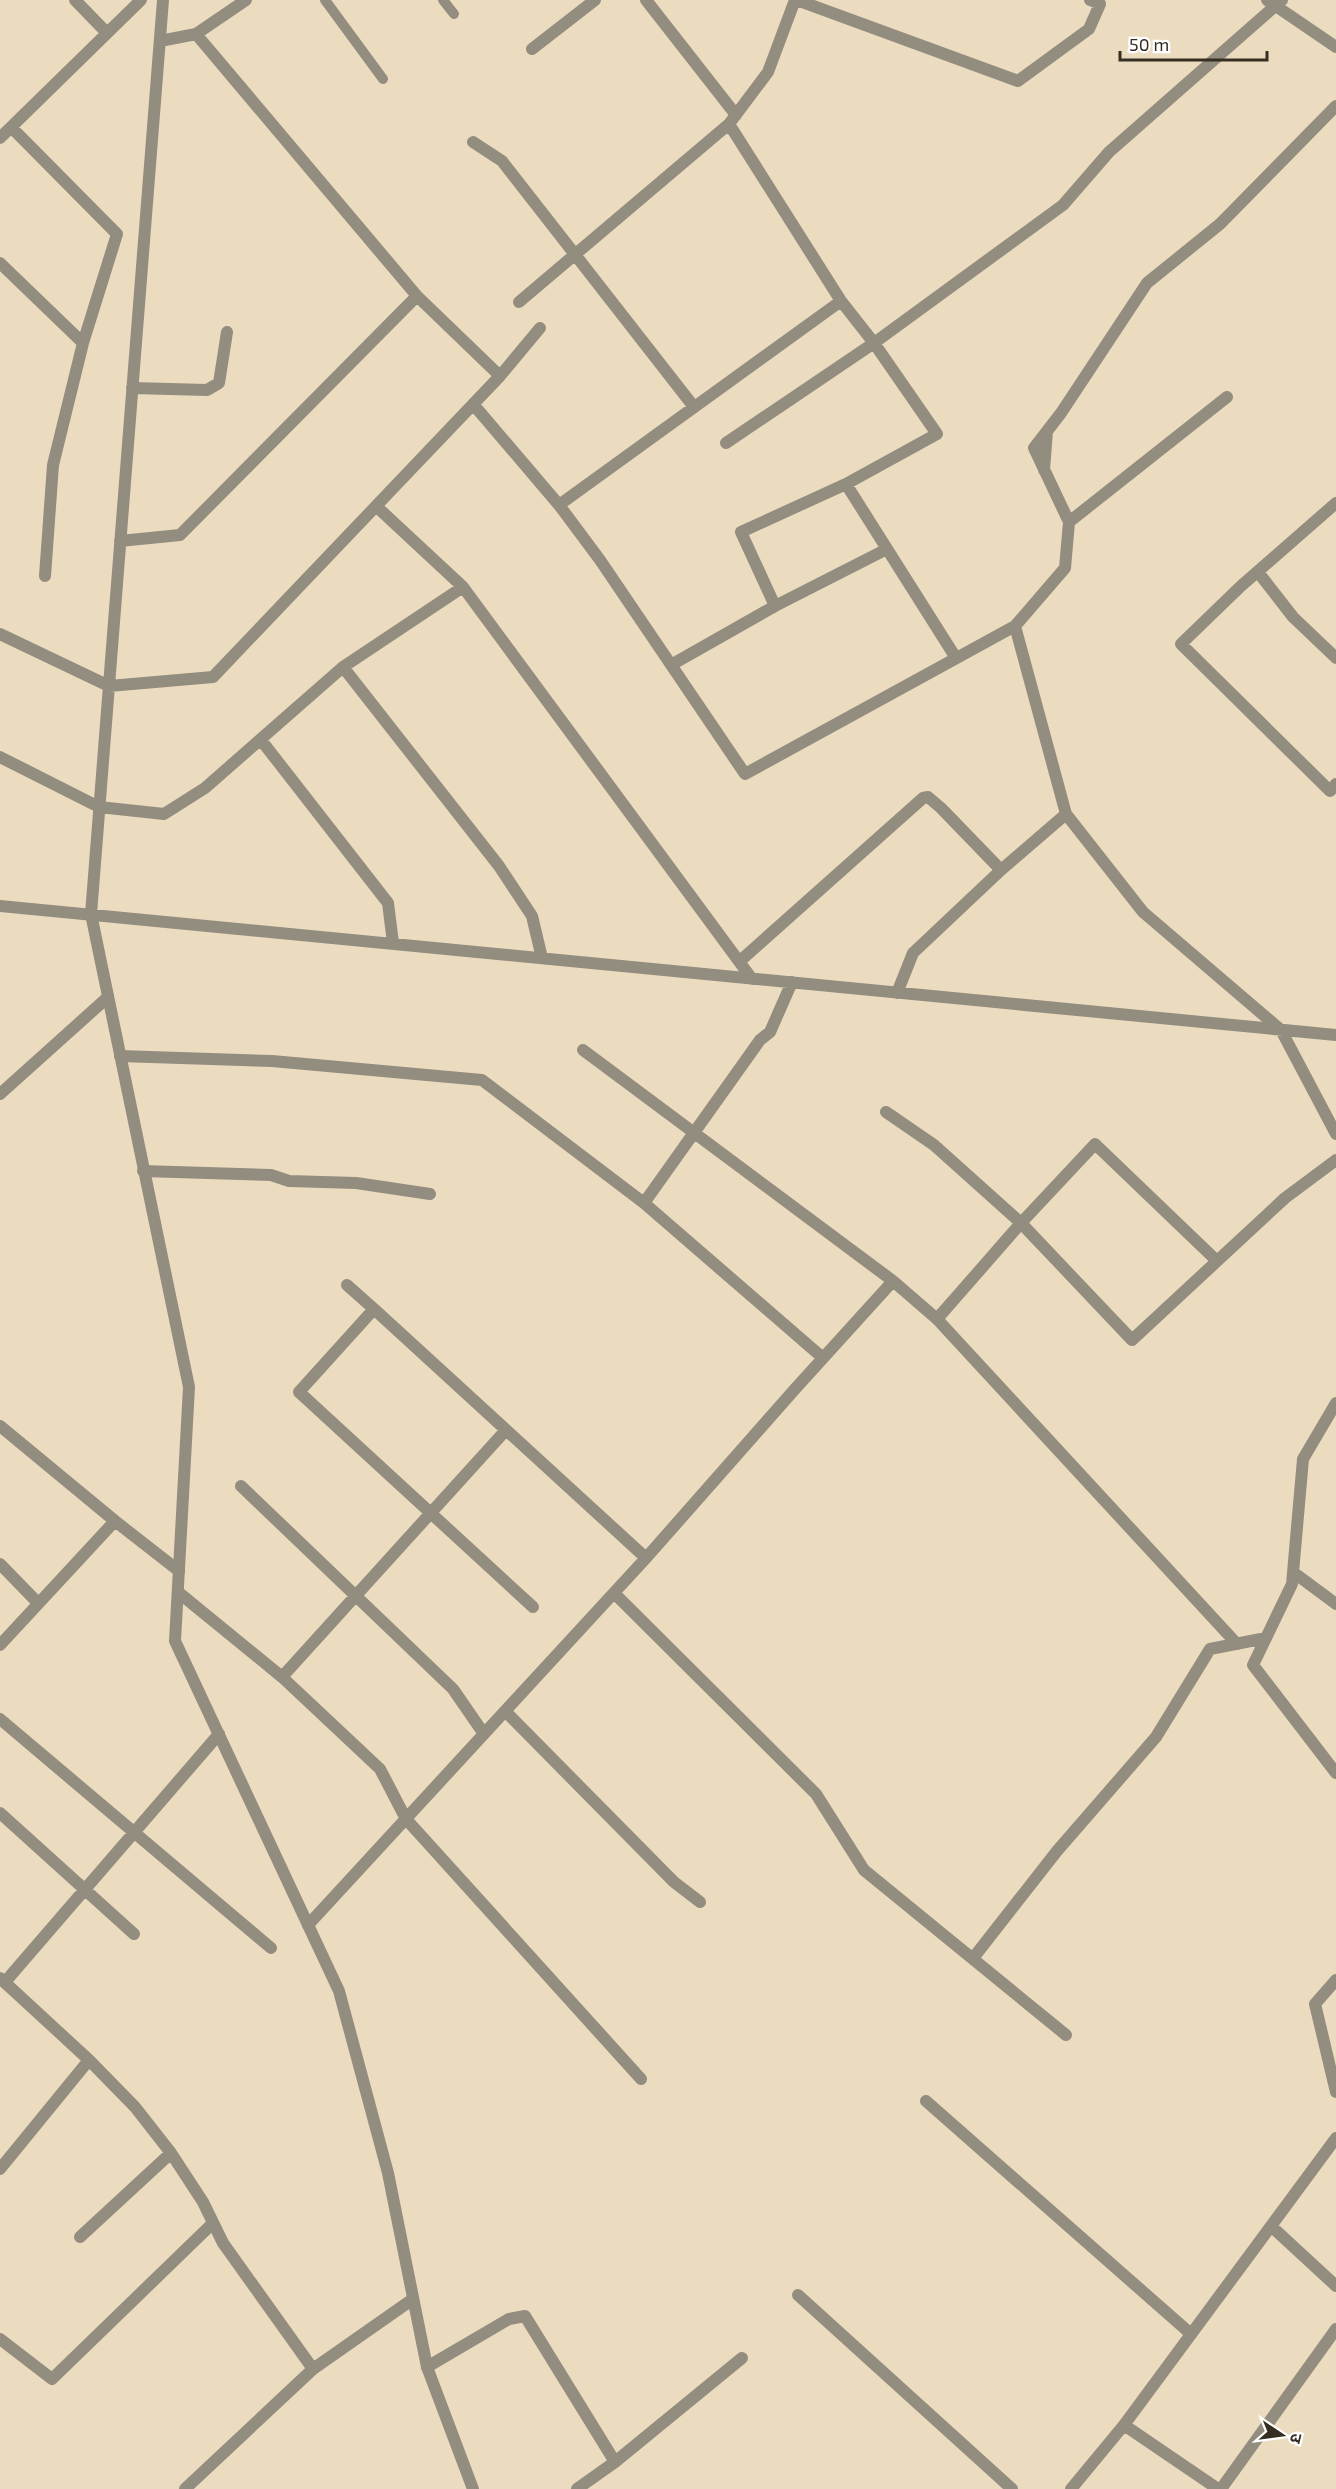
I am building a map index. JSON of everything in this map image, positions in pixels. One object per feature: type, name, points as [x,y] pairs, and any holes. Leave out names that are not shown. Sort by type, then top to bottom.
[{"type":"street","points":[[75,0],[107,33]]},
{"type":"street","points":[[0,138],[141,0]]},
{"type":"street","points":[[163,0],[91,914],[189,1387],[175,1641],[339,1991],[388,2173],[427,2367],[473,2489]]},
{"type":"street","points":[[160,41],[196,34],[246,0]]},
{"type":"street","points":[[532,49],[595,0]]},
{"type":"street","points":[[646,0],[733,119],[841,301],[874,343],[937,434],[846,484],[741,532],[775,606]]},
{"type":"street","points":[[519,302],[733,119],[768,72],[796,0],[1018,81],[1089,29],[1100,4],[1090,0]]},
{"type":"street","points":[[726,443],[874,343],[1063,205],[1109,152],[1275,2],[1336,47]]},
{"type":"street","points":[[196,34],[417,296],[500,376]]},
{"type":"street","points":[[473,405],[559,505],[600,560],[745,774],[1015,626],[1065,568],[1069,522],[1034,448],[1109,342],[1147,283],[1220,224],[1336,106]]},
{"type":"street","points":[[10,127],[117,234],[82,343],[53,465],[45,576]]},
{"type":"street","points":[[473,142],[502,161],[694,407]]},
{"type":"street","points":[[0,263],[82,343]]},
{"type":"street","points":[[120,541],[180,535],[417,296]]},
{"type":"street","points":[[559,505],[841,301]]},
{"type":"street","points":[[0,634],[109,686],[213,677],[473,405],[540,328]]},
{"type":"street","points":[[132,388],[207,390],[219,383],[227,332]]},
{"type":"street","points":[[1069,522],[1227,397]]},
{"type":"street","points":[[846,484],[956,658]]},
{"type":"street","points":[[1334,791],[1181,644],[1336,503]]},
{"type":"street","points":[[376,506],[463,587],[752,979]]},
{"type":"street","points":[[671,664],[775,606],[887,549]]},
{"type":"street","points":[[1258,572],[1293,617],[1336,658]]},
{"type":"street","points":[[0,757],[99,807],[164,814],[205,788],[343,667],[463,587]]},
{"type":"street","points":[[1015,626],[1066,814],[1143,912],[1281,1030],[1336,1134]]},
{"type":"street","points":[[343,667],[499,866],[532,916],[542,958]]},
{"type":"street","points":[[261,740],[388,903],[393,944]]},
{"type":"street","points":[[740,961],[923,798],[928,797],[941,808],[1001,870]]},
{"type":"street","points":[[897,993],[913,953],[1001,870],[1066,814]]},
{"type":"street","points":[[0,906],[1336,1035]]},
{"type":"street","points":[[644,1203],[760,1040],[770,1032],[792,982]]},
{"type":"street","points":[[0,1094],[108,997]]},
{"type":"street","points":[[583,1050],[894,1281],[937,1319],[1237,1644]]},
{"type":"street","points":[[120,1056],[272,1060],[482,1080],[644,1203],[823,1358]]},
{"type":"street","points":[[886,1112],[934,1144],[1021,1223],[1132,1340],[1285,1198],[1336,1160]]},
{"type":"street","points":[[937,1319],[1021,1223],[1095,1144],[1217,1261]]},
{"type":"street","points":[[144,1171],[271,1174],[289,1180],[356,1183],[430,1194]]},
{"type":"street","points":[[308,1925],[646,1558],[894,1281]]},
{"type":"street","points":[[347,1285],[646,1558]]},
{"type":"street","points":[[374,1309],[299,1392],[432,1512],[533,1608]]},
{"type":"street","points":[[1336,1403],[1304,1459],[1292,1584],[1253,1665],[1336,1773]]},
{"type":"street","points":[[0,1426],[179,1571]]},
{"type":"street","points":[[282,1677],[357,1597],[506,1430]]},
{"type":"street","points":[[241,1486],[453,1689],[484,1734]]},
{"type":"street","points":[[0,1645],[115,1521]]},
{"type":"street","points":[[0,1564],[38,1603]]},
{"type":"street","points":[[1293,1572],[1336,1604]]},
{"type":"street","points":[[178,1592],[282,1677],[380,1769],[406,1819],[642,2079]]},
{"type":"street","points":[[614,1593],[816,1794],[864,1870],[1066,2035]]},
{"type":"street","points":[[974,1958],[1058,1851],[1156,1737],[1210,1649],[1266,1638]]},
{"type":"street","points":[[505,1711],[674,1882],[700,1902]]},
{"type":"street","points":[[0,1719],[271,1948]]},
{"type":"street","points":[[219,1734],[85,1889],[2,1980],[89,2060],[135,2107],[171,2153],[223,2243],[313,2369]]},
{"type":"street","points":[[0,1813],[134,1934]]},
{"type":"street","points":[[1336,1980],[1315,2004],[1336,2092]]},
{"type":"street","points":[[0,2169],[89,2060]]},
{"type":"street","points":[[926,2101],[1191,2334]]},
{"type":"street","points":[[1071,2489],[1124,2425],[1336,2138]]},
{"type":"street","points":[[80,2237],[171,2153]]},
{"type":"street","points":[[0,2339],[52,2379],[213,2223]]},
{"type":"street","points":[[1271,2226],[1336,2286]]},
{"type":"street","points":[[798,2295],[1012,2489]]},
{"type":"street","points":[[185,2489],[313,2369],[413,2299]]},
{"type":"street","points":[[427,2367],[509,2319],[525,2316],[615,2462]]},
{"type":"street","points":[[1124,2425],[1220,2489],[1336,2329]]},
{"type":"street","points":[[577,2489],[615,2462],[742,2358]]},
{"type":"lane","points":[[325,0],[383,79]]},
{"type":"lane","points":[[443,0],[454,14]]}]
